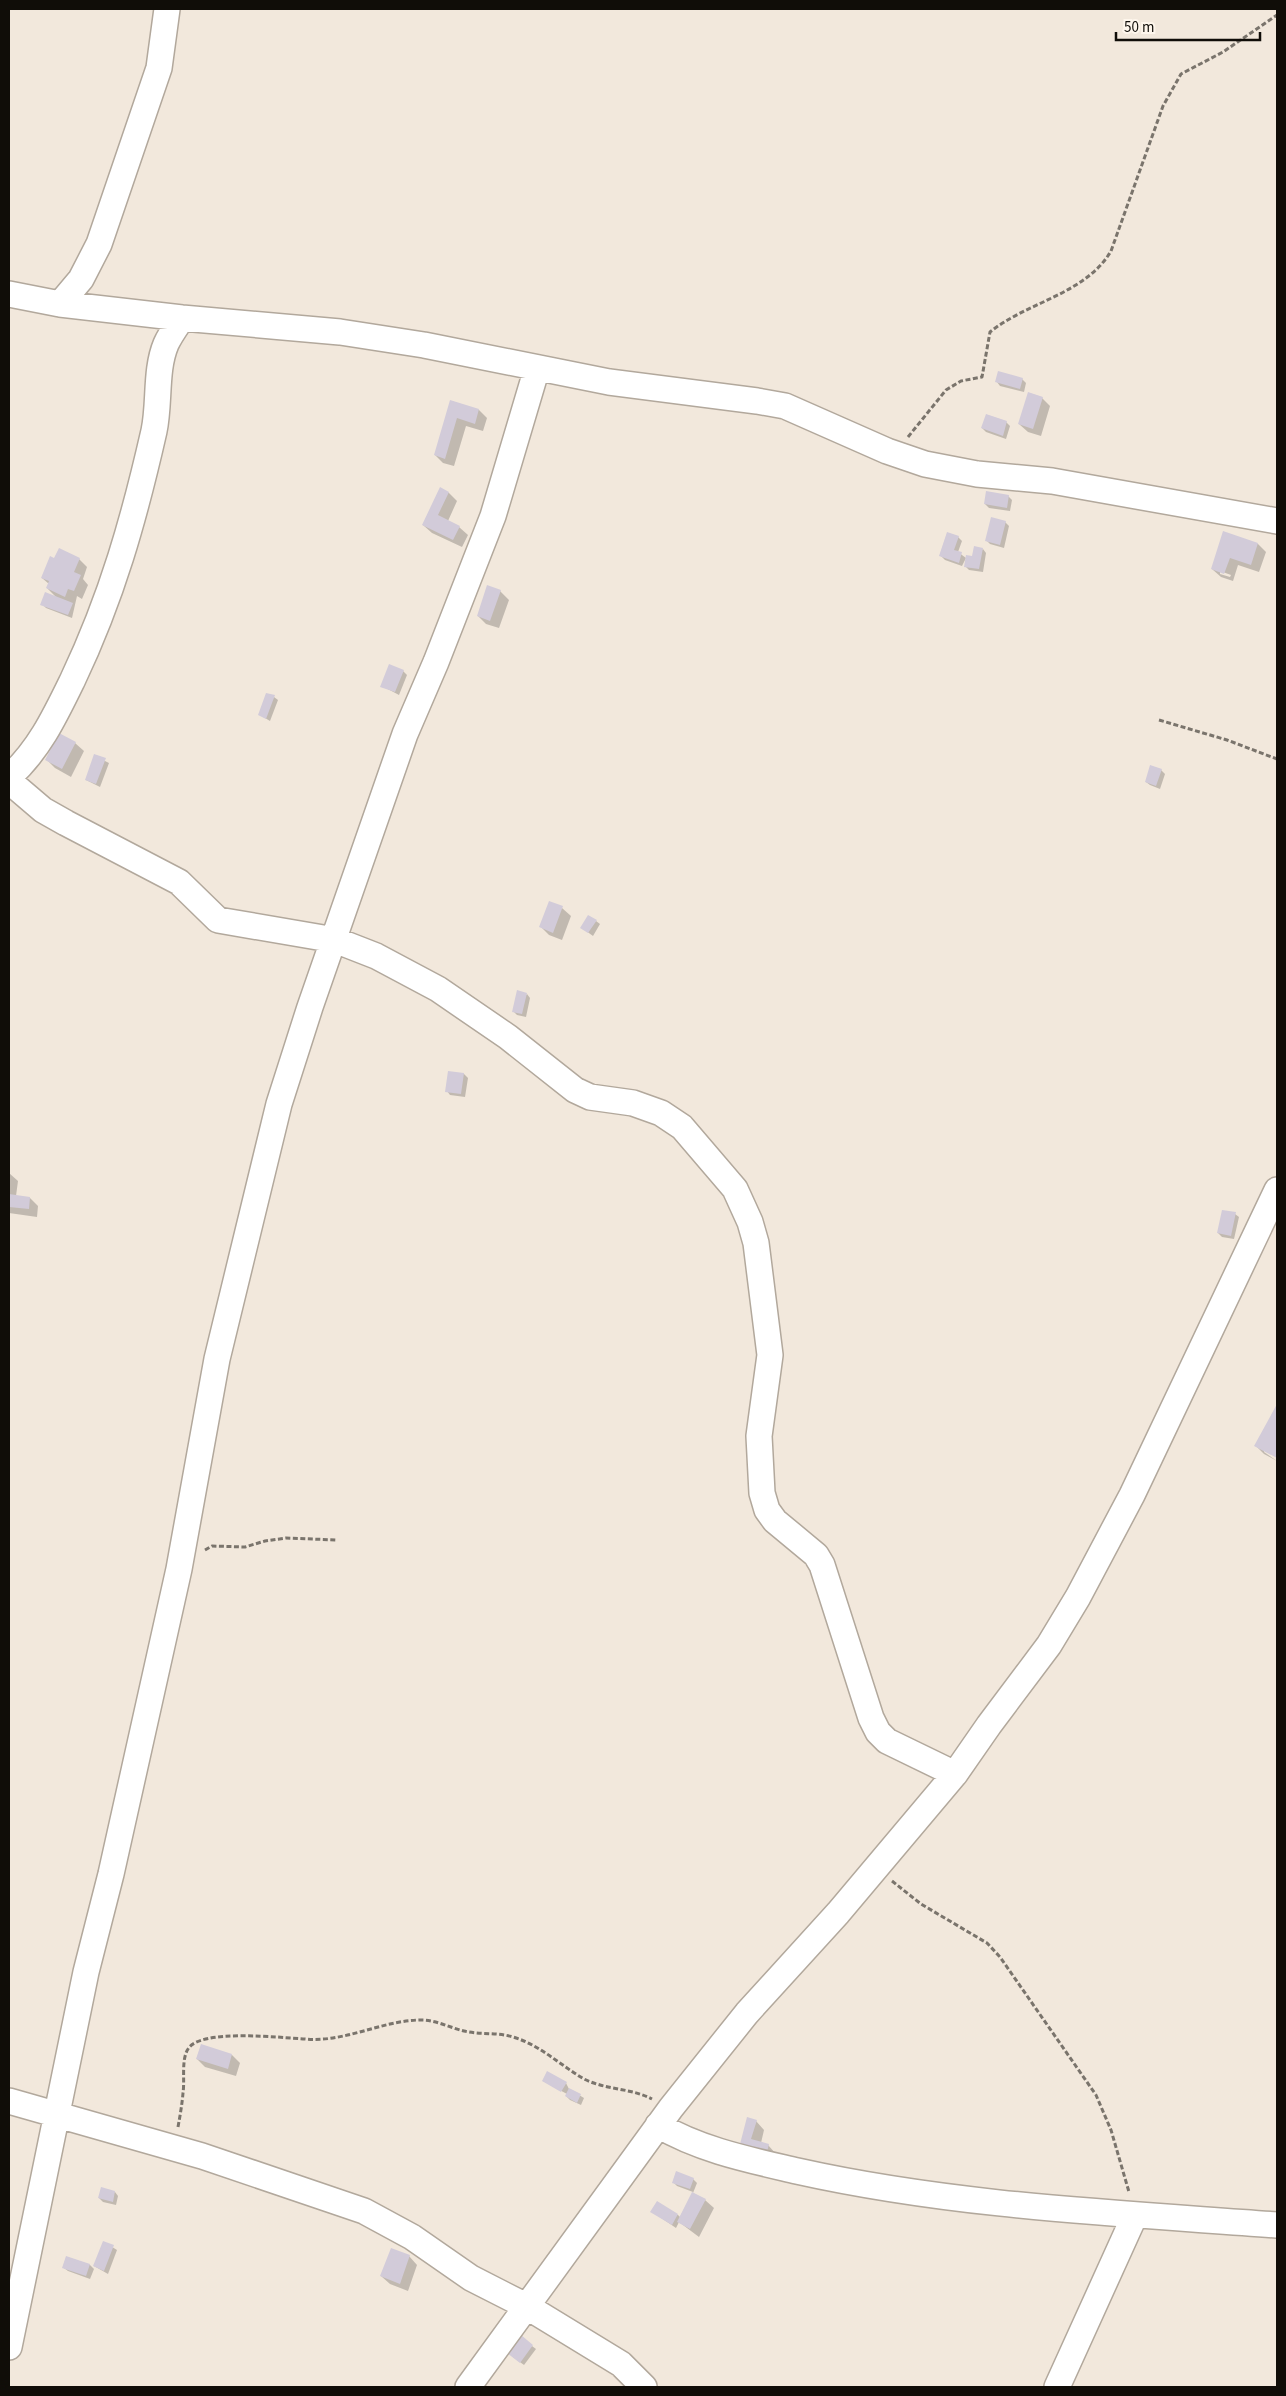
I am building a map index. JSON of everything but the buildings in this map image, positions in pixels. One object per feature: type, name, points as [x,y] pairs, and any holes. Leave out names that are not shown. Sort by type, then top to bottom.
[{"type":"street","points":[[60,304],[81,279],[99,244],[159,68],[167,9]]},
{"type":"street","points":[[9,294],[60,304],[182,318],[340,332],[424,345],[609,382],[785,406],[896,455],[925,464],[977,474],[1052,481],[1277,521]]},
{"type":"street","points":[[9,777],[33,753],[55,716],[86,651],[108,597],[126,547],[156,424],[163,353],[169,337],[182,318]]},
{"type":"street","points":[[9,2347],[86,1972],[111,1874],[179,1567],[217,1359],[279,1104],[310,1007],[335,940],[404,734],[436,662],[493,516],[537,368]]},
{"type":"street","points":[[9,781],[44,810],[66,824],[179,882],[218,920],[335,940],[376,956],[438,988],[508,1037],[575,1090],[590,1097],[632,1104],[662,1113],[682,1127],[735,1189],[750,1222],[756,1243],[770,1355],[758,1436],[762,1493],[767,1510],[775,1521],[816,1555],[822,1566],[878,1732],[887,1741],[955,1774]]},
{"type":"street","points":[[468,2387],[664,2116],[748,2013],[876,1868],[955,1774],[989,1724],[1049,1645],[1078,1596],[1132,1495],[1277,1190]]},
{"type":"street","points":[[9,2100],[174,2148],[300,2188],[364,2211],[412,2236],[470,2278],[526,2306],[621,2364],[644,2387]]},
{"type":"street","points":[[664,2116],[682,2139],[759,2162],[858,2184],[981,2201],[1277,2226]]},
{"type":"street","points":[[1057,2387],[1135,2214]]},
{"type":"path","points":[[896,455],[921,418],[946,390],[962,381],[982,377],[990,332],[1071,287],[1095,271],[1104,262],[1111,251],[1163,106],[1181,74],[1223,52],[1277,15]]},
{"type":"path","points":[[1159,720],[1226,740],[1277,759]]},
{"type":"path","points":[[179,1567],[212,1546],[244,1547],[286,1538],[337,1540]]},
{"type":"path","points":[[876,1868],[921,1904],[986,1943],[1000,1957],[1096,2095],[1111,2130],[1135,2214]]},
{"type":"path","points":[[174,2148],[183,2095],[186,2058],[188,2048],[195,2042],[207,2038],[261,2036],[308,2040],[350,2035],[412,2021],[426,2020],[465,2032],[511,2036],[533,2044],[585,2079],[615,2090],[640,2093],[664,2116]]}]
